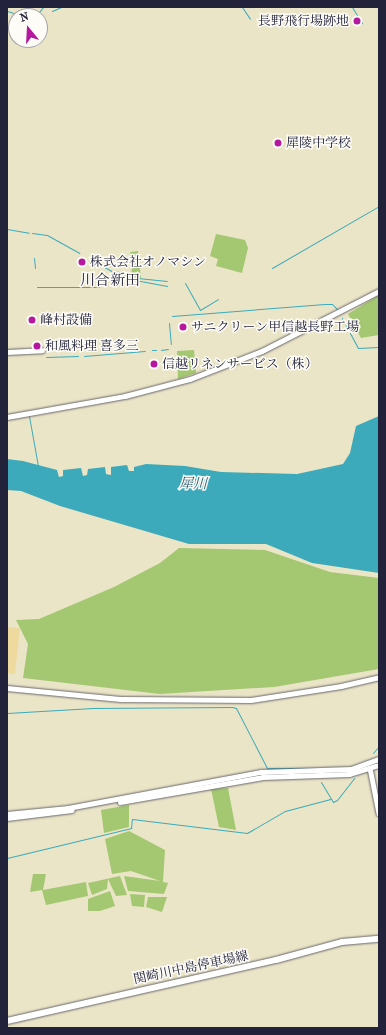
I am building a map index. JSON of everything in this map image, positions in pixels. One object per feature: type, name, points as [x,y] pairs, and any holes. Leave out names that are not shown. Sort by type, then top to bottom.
[{"type":"main road","name":"関崎川中島停車場線","points":[[7,1021],[276,960],[342,942],[379,939]]},
{"type":"street","points":[[7,417],[161,388],[213,372],[311,328],[379,291]]},
{"type":"street","points":[[7,352],[42,350]]},
{"type":"street","points":[[7,688],[122,700],[251,700],[341,686],[379,677]]},
{"type":"street","points":[[7,814],[68,808],[260,772],[351,770],[379,759]]},
{"type":"street","points":[[7,818],[59,813],[263,776],[330,776],[379,765]]},
{"type":"street","points":[[370,768],[379,813]]},
{"type":"green space","points":[[216,234],[245,240],[248,248],[242,273],[216,266],[218,259],[210,256]]},
{"type":"green space","points":[[138,251],[141,278],[132,277],[130,252]]},
{"type":"green space","points":[[379,295],[379,335],[361,338],[348,314]]},
{"type":"green space","points":[[194,350],[196,373],[178,379],[177,351]]},
{"type":"green space","points":[[179,548],[265,550],[330,572],[379,578],[379,669],[274,687],[160,694],[23,678],[28,644],[16,620],[39,619],[114,587],[160,563]]},
{"type":"green space","points":[[228,788],[236,830],[219,827],[211,789]]},
{"type":"green space","points":[[129,805],[129,827],[104,833],[101,810]]},
{"type":"green space","points":[[129,831],[165,850],[163,882],[168,883],[164,894],[128,891],[124,876],[160,881],[131,871],[112,874],[105,839]]},
{"type":"green space","points":[[33,874],[46,874],[43,890],[86,882],[88,896],[46,905],[42,890],[30,892]]},
{"type":"green space","points":[[120,876],[127,895],[116,896],[108,879],[107,889],[92,895],[88,883]]},
{"type":"green space","points":[[110,891],[115,906],[100,911],[88,911],[88,899]]},
{"type":"green space","points":[[130,894],[145,895],[144,907],[132,906]]},
{"type":"green space","points":[[148,897],[167,897],[162,912],[146,907]]},
{"type":"sand","points":[[7,627],[20,628],[15,674],[7,673]]},
{"type":"water","name":"犀川","points":[[379,416],[379,573],[312,563],[266,544],[189,544],[60,506],[21,491],[7,490],[7,459],[23,461],[57,470],[59,477],[63,476],[63,470],[81,468],[83,476],[87,475],[88,469],[105,467],[106,474],[111,475],[111,467],[127,465],[129,471],[134,471],[134,467],[146,464],[185,466],[221,472],[297,474],[343,464],[350,453],[356,426]]},
{"type":"waterway","points":[[52,11],[61,7]]},
{"type":"waterway","points":[[242,7],[250,19]]},
{"type":"waterway","points":[[352,7],[362,23]]},
{"type":"waterway","points":[[272,268],[379,206]]},
{"type":"waterway","points":[[7,229],[29,233]]},
{"type":"waterway","points":[[32,233],[47,235],[79,253]]},
{"type":"waterway","points":[[34,258],[35,268]]},
{"type":"waterway","points":[[97,263],[124,278],[167,286]]},
{"type":"waterway","points":[[116,271],[125,275]]},
{"type":"waterway","points":[[128,277],[167,281]]},
{"type":"waterway","points":[[185,283],[200,310],[218,299]]},
{"type":"waterway","points":[[37,287],[99,287]]},
{"type":"waterway","points":[[172,316],[325,304],[332,304],[338,310]]},
{"type":"waterway","points":[[342,318],[358,348],[379,347]]},
{"type":"waterway","points":[[169,323],[171,344]]},
{"type":"waterway","points":[[161,350],[168,349]]},
{"type":"waterway","points":[[84,356],[145,351]]},
{"type":"waterway","points":[[46,357],[78,356]]},
{"type":"waterway","points":[[29,416],[38,466]]},
{"type":"waterway","points":[[7,713],[93,708],[232,707],[236,708],[267,768],[314,768]]},
{"type":"waterway","points":[[373,753],[379,746]]},
{"type":"waterway","points":[[321,782],[333,802],[337,800],[354,778]]},
{"type":"waterway","points":[[7,858],[131,828],[132,819],[247,833],[285,811],[330,799]]},
{"type":"place","name":"長野飛行場跡地","points":[[357,21]]},
{"type":"place","name":"犀陵中学校","points":[[278,143]]},
{"type":"place","name":"株式会社オノマシン","points":[[82,262]]},
{"type":"place","name":"峰村設備","points":[[32,320]]},
{"type":"place","name":"サニクリーン甲信越長野工場","points":[[183,327]]},
{"type":"place","name":"和風料理 喜多三","points":[[37,346]]},
{"type":"place","name":"信越リネンサービス（株）","points":[[154,364]]},
{"type":"district","name":"川合新田","points":[[110,281]]}]
